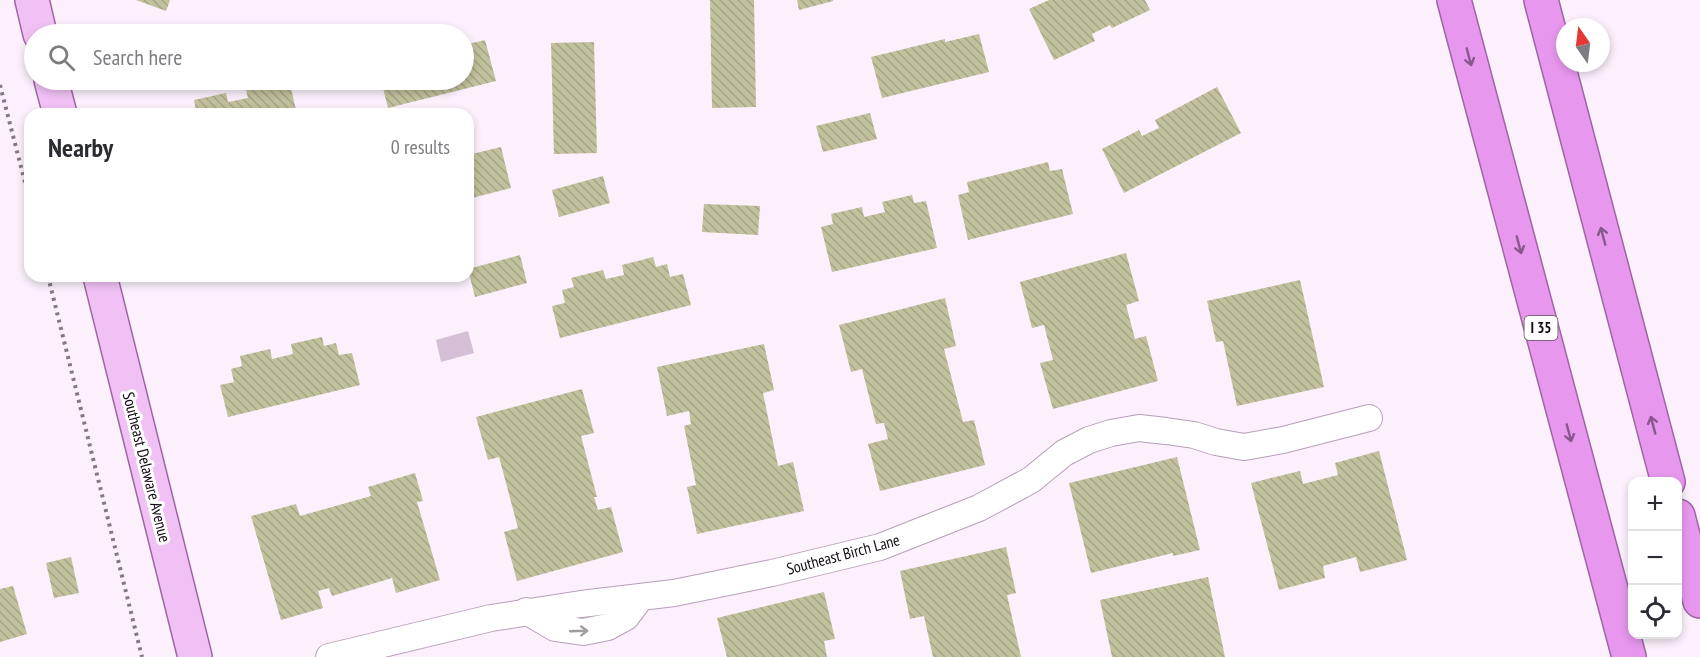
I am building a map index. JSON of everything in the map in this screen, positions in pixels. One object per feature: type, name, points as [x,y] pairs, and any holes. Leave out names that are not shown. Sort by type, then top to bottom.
[{"type":"highway","name":"I 35","points":[[1454,0],[1629,657]]},
{"type":"highway","points":[[1541,0],[1667,477]]},
{"type":"highway","points":[[1681,531],[1700,601]]},
{"type":"main road","points":[[32,0],[38,24]]},
{"type":"main road","points":[[54,90],[58,108]]},
{"type":"main road","name":"Southeast Delaware Avenue","points":[[101,282],[195,657]]},
{"type":"street","name":"Southeast Birch Lane","points":[[329,657],[526,611],[674,593],[772,573],[880,547],[979,508],[1031,480],[1065,453],[1089,440],[1111,433],[1139,428],[1194,435],[1244,447],[1283,440],[1369,418]]},
{"type":"path","points":[[0,85],[24,179]]},
{"type":"path","points":[[49,282],[142,657]]},
{"type":"shaded area","points":[[468,331],[474,353],[441,362],[436,340]]},
{"type":"building","points":[[136,0],[170,0],[166,11]]},
{"type":"building","points":[[710,0],[754,0],[756,107],[712,108]]},
{"type":"building","points":[[797,0],[833,0],[833,1],[799,10]]},
{"type":"building","points":[[1049,0],[1145,0],[1150,10],[1112,28],[1110,25],[1092,34],[1095,41],[1054,60],[1029,9]]},
{"type":"building","points":[[979,34],[989,72],[882,98],[871,57],[945,39],[945,42]]},
{"type":"building","points":[[485,40],[496,81],[474,86],[474,43]]},
{"type":"building","points":[[594,42],[597,153],[554,154],[551,43]]},
{"type":"building","points":[[1217,87],[1241,133],[1124,193],[1102,149],[1139,130],[1142,136],[1159,128],[1155,120]]},
{"type":"building","points":[[246,90],[291,90],[296,108],[196,108],[194,100],[226,93],[228,102],[248,98]]},
{"type":"building","points":[[384,90],[460,90],[388,108]]},
{"type":"building","points":[[870,113],[877,139],[823,152],[816,126]]},
{"type":"building","points":[[501,147],[511,188],[474,197],[474,154]]},
{"type":"building","points":[[1048,162],[1050,171],[1062,169],[1073,214],[968,240],[958,195],[969,192],[967,182]]},
{"type":"building","points":[[603,176],[610,203],[559,217],[552,190]]},
{"type":"building","points":[[912,195],[914,203],[926,201],[937,248],[832,272],[821,227],[833,224],[831,214],[862,207],[864,217],[885,212],[882,202]]},
{"type":"building","points":[[704,204],[760,206],[758,235],[702,232]]},
{"type":"building","points":[[1126,253],[1139,301],[1126,305],[1135,339],[1146,336],[1158,381],[1053,409],[1040,363],[1053,360],[1044,325],[1032,328],[1020,282]]},
{"type":"building","points":[[520,255],[527,283],[475,297],[471,282],[474,282],[474,267]]},
{"type":"building","points":[[653,257],[656,267],[667,264],[670,277],[683,274],[691,305],[560,338],[552,306],[565,303],[562,290],[574,287],[571,278],[603,270],[606,279],[624,275],[622,265]]},
{"type":"building","points":[[1300,280],[1324,387],[1237,406],[1223,341],[1216,342],[1207,301]]},
{"type":"building","points":[[945,298],[956,346],[944,349],[963,422],[974,420],[985,465],[880,491],[868,444],[888,439],[884,423],[876,424],[862,369],[851,372],[839,325]]},
{"type":"building","points":[[322,337],[324,346],[336,343],[339,355],[352,353],[360,385],[228,417],[220,385],[234,382],[231,369],[242,366],[240,356],[270,349],[272,359],[293,354],[291,344]]},
{"type":"building","points":[[764,344],[774,390],[763,393],[778,466],[793,462],[804,511],[697,534],[687,487],[696,485],[684,426],[691,424],[689,411],[667,416],[657,367]]},
{"type":"building","points":[[582,389],[594,433],[581,436],[597,497],[594,497],[598,510],[611,507],[623,552],[517,581],[504,532],[518,528],[499,457],[488,460],[476,417]]},
{"type":"building","points":[[1379,451],[1407,560],[1360,572],[1356,557],[1323,566],[1325,578],[1279,590],[1251,483],[1300,471],[1303,484],[1338,475],[1335,463]]},
{"type":"building","points":[[1177,457],[1200,550],[1173,556],[1173,553],[1091,573],[1069,483]]},
{"type":"building","points":[[415,473],[423,501],[417,502],[440,580],[396,593],[392,578],[332,596],[329,588],[318,591],[323,608],[281,620],[251,516],[296,504],[300,516],[371,496],[368,487]]},
{"type":"building","points":[[1006,547],[1016,593],[1007,595],[1021,657],[933,657],[924,616],[910,619],[900,571]]},
{"type":"building","points":[[71,557],[79,593],[54,598],[46,563]]},
{"type":"building","points":[[1208,577],[1225,657],[1112,657],[1100,600]]},
{"type":"building","points":[[13,586],[27,634],[0,642],[0,589]]},
{"type":"building","points":[[824,592],[835,639],[824,641],[827,657],[727,657],[717,618]]}]
